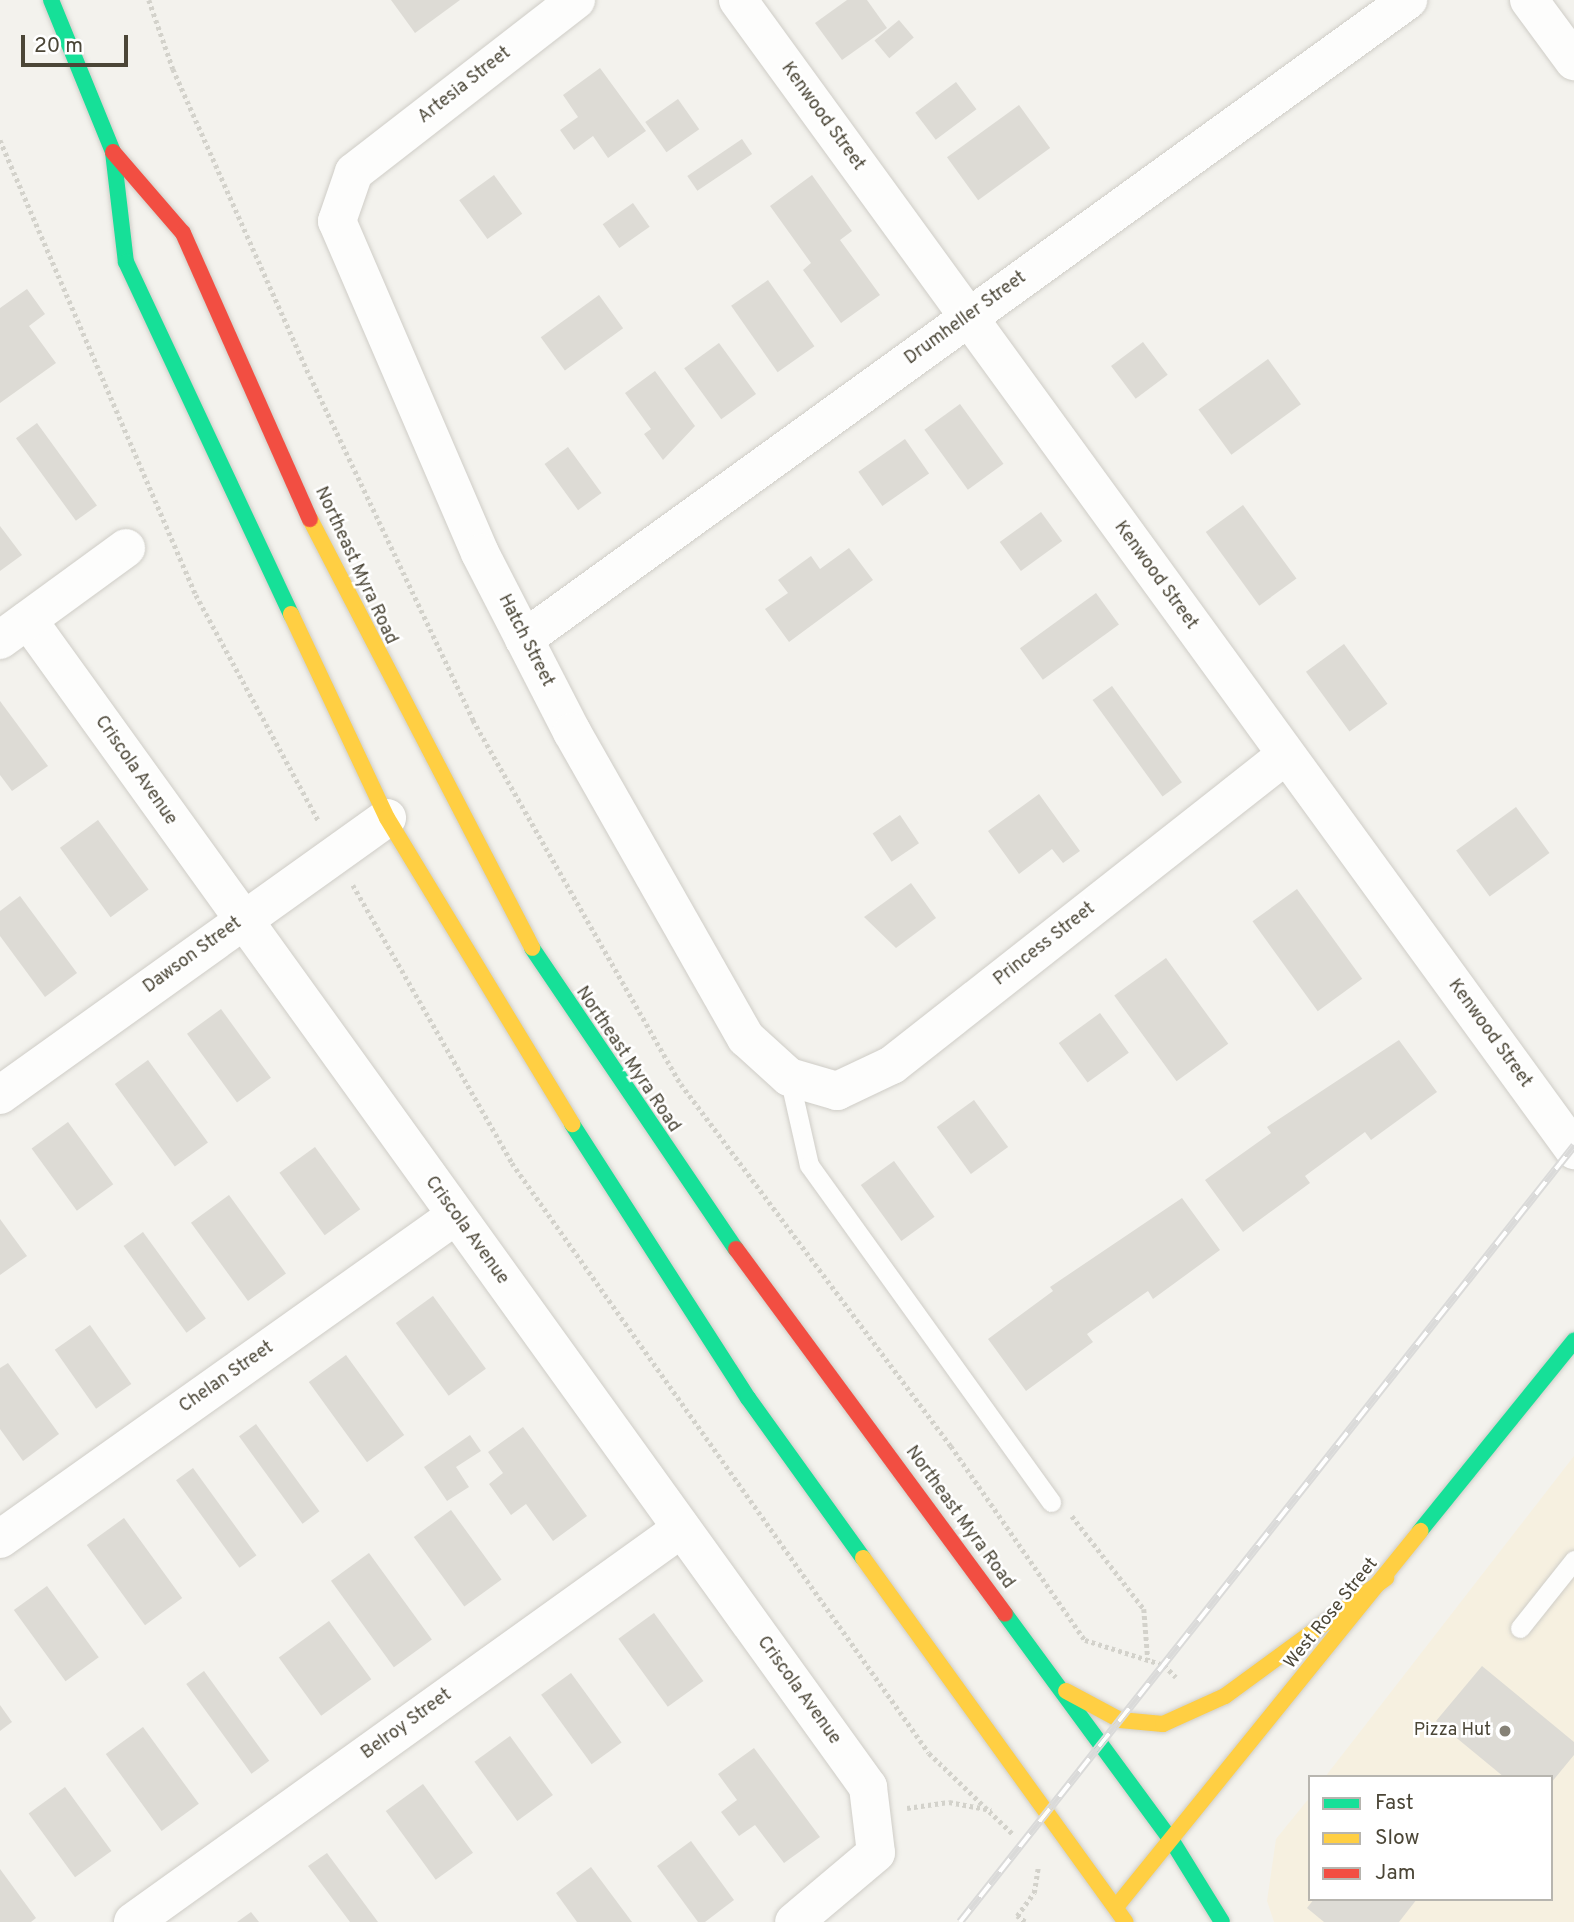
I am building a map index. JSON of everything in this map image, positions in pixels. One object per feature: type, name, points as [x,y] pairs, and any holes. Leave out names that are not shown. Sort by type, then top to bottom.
[{"type":"main road","name":"Northeast Myra Road","points":[[51,0],[113,152],[126,262],[387,818],[494,1001],[748,1398],[1126,1922]]},
{"type":"main road","name":"Northeast Myra Road","points":[[113,152],[183,233],[342,591],[545,972],[668,1156],[1172,1841],[1222,1922]]},
{"type":"main road","name":"West Rose Street","points":[[1116,1907],[1386,1578],[1574,1341]]},
{"type":"main road","points":[[1059,1687],[1119,1720],[1163,1724],[1204,1705],[1386,1578]]},
{"type":"street","name":"Artesia Street","points":[[354,172],[576,0]]},
{"type":"street","name":"Kenwood Street","points":[[738,0],[1574,1150]]},
{"type":"street","name":"Drumheller Street","points":[[524,639],[1408,0]]},
{"type":"street","points":[[1529,0],[1574,61]]},
{"type":"street","name":"Hatch Street","points":[[354,172],[337,221],[524,639],[746,1038],[789,1077]]},
{"type":"street","points":[[14,630],[126,548]]},
{"type":"street","name":"Criscola Avenue","points":[[14,630],[242,921],[869,1787],[876,1853],[794,1922]]},
{"type":"street","name":"Princess Street","points":[[789,1077],[837,1091],[892,1065],[1285,756]]},
{"type":"street","name":"Dawson Street","points":[[0,1095],[387,818]]},
{"type":"street","name":"Chelan Street","points":[[0,1539],[455,1216]]},
{"type":"street","name":"Belroy Street","points":[[133,1922],[681,1529]]},
{"type":"lane","points":[[789,1077],[809,1165],[1051,1502]]},
{"type":"lane","points":[[1520,1628],[1574,1560]]},
{"type":"path","points":[[149,0],[173,69],[310,376],[473,720],[681,1084],[951,1446],[1085,1640],[1164,1664],[1204,1705]]},
{"type":"path","points":[[1051,1502],[1061,1502],[1144,1609],[1148,1660]]},
{"type":"path","points":[[871,1814],[948,1802],[991,1810]]},
{"type":"shaded area","points":[[1574,1456],[1574,1922],[1274,1922],[1267,1901],[1276,1839],[1308,1799],[1308,1901],[1553,1901],[1553,1775],[1327,1775]]},
{"type":"building","points":[[391,0],[460,0],[415,33]]},
{"type":"building","points":[[847,0],[867,0],[887,28],[842,60],[815,23]]},
{"type":"building","points":[[899,20],[914,38],[889,58],[874,41]]},
{"type":"building","points":[[600,68],[646,131],[608,158],[593,136],[574,150],[560,130],[578,117],[563,95]]},
{"type":"building","points":[[956,82],[976,109],[936,140],[915,113]]},
{"type":"building","points":[[678,99],[699,129],[666,152],[645,122]]},
{"type":"building","points":[[1019,105],[1050,148],[978,200],[947,157]]},
{"type":"building","points":[[742,139],[752,154],[697,191],[687,176]]},
{"type":"building","points":[[494,175],[522,214],[487,239],[459,200]]},
{"type":"building","points":[[812,175],[852,231],[840,240],[880,295],[841,323],[803,270],[811,263],[770,206]]},
{"type":"building","points":[[633,203],[650,227],[619,248],[603,224]]},
{"type":"building","points":[[768,280],[814,346],[778,372],[731,306]]},
{"type":"building","points":[[27,289],[45,314],[29,326],[56,363],[0,403],[0,308]]},
{"type":"building","points":[[599,295],[623,328],[565,370],[541,337]]},
{"type":"building","points":[[1143,342],[1168,375],[1136,399],[1111,366]]},
{"type":"building","points":[[719,343],[756,394],[721,419],[684,368]]},
{"type":"building","points":[[1268,359],[1301,404],[1231,455],[1198,410]]},
{"type":"building","points":[[655,371],[695,426],[663,460],[644,434],[651,429],[625,393]]},
{"type":"building","points":[[960,404],[1003,464],[968,490],[924,430]]},
{"type":"building","points":[[37,423],[97,506],[76,521],[16,438]]},
{"type":"building","points":[[905,439],[929,473],[882,506],[858,472]]},
{"type":"building","points":[[568,447],[602,493],[578,510],[545,464]]},
{"type":"building","points":[[1243,505],[1296,579],[1259,606],[1206,532]]},
{"type":"building","points":[[1041,512],[1062,541],[1021,571],[1000,542]]},
{"type":"building","points":[[0,526],[22,555],[0,571]]},
{"type":"building","points":[[849,548],[873,580],[789,642],[765,609],[788,593],[778,580],[811,556],[820,569]]},
{"type":"building","points":[[1096,593],[1119,625],[1043,680],[1020,648]]},
{"type":"building","points":[[1344,644],[1387,704],[1349,731],[1306,672]]},
{"type":"building","points":[[1112,686],[1182,782],[1163,796],[1093,700]]},
{"type":"building","points":[[0,701],[48,766],[12,791],[0,775]]},
{"type":"building","points":[[1039,794],[1080,851],[1063,863],[1052,849],[1019,874],[988,831]]},
{"type":"building","points":[[1516,807],[1550,853],[1490,897],[1456,850]]},
{"type":"building","points":[[900,815],[919,843],[892,862],[873,833]]},
{"type":"building","points":[[98,820],[149,890],[111,917],[60,848]]},
{"type":"building","points":[[911,883],[936,918],[896,948],[864,917]]},
{"type":"building","points":[[1297,889],[1362,979],[1318,1011],[1253,921]]},
{"type":"building","points":[[20,896],[77,973],[45,997],[0,936],[0,911]]},
{"type":"building","points":[[1166,958],[1228,1044],[1177,1081],[1114,996]]},
{"type":"building","points":[[221,1009],[271,1078],[237,1102],[187,1034]]},
{"type":"building","points":[[1100,1013],[1129,1053],[1088,1083],[1059,1043]]},
{"type":"building","points":[[1399,1040],[1437,1092],[1371,1140],[1365,1132],[1305,1176],[1310,1183],[1243,1232],[1205,1180],[1271,1133],[1267,1127]]},
{"type":"building","points":[[148,1060],[208,1143],[175,1167],[115,1084]]},
{"type":"building","points":[[974,1100],[1008,1147],[971,1174],[937,1127]]},
{"type":"building","points":[[68,1122],[113,1184],[77,1211],[32,1148]]},
{"type":"building","points":[[315,1147],[360,1209],[325,1235],[279,1173]]},
{"type":"building","points":[[894,1161],[935,1217],[901,1241],[861,1185]]},
{"type":"building","points":[[229,1195],[286,1273],[248,1301],[191,1223]]},
{"type":"building","points":[[1182,1198],[1220,1250],[1153,1299],[1148,1291],[1087,1334],[1093,1342],[1026,1391],[988,1339],[1053,1291],[1050,1287]]},
{"type":"building","points":[[0,1219],[27,1256],[0,1275]]},
{"type":"building","points":[[143,1232],[206,1319],[186,1333],[124,1246]]},
{"type":"building","points":[[433,1296],[486,1369],[449,1396],[396,1323]]},
{"type":"building","points":[[90,1325],[131,1384],[96,1409],[55,1350]]},
{"type":"building","points":[[346,1355],[404,1435],[367,1462],[309,1382]]},
{"type":"building","points":[[8,1363],[59,1434],[23,1461],[0,1429],[0,1368]]},
{"type":"building","points":[[256,1424],[319,1511],[302,1524],[239,1436]]},
{"type":"building","points":[[523,1427],[587,1516],[553,1541],[526,1504],[511,1515],[489,1484],[503,1473],[488,1452]]},
{"type":"building","points":[[470,1435],[481,1451],[456,1467],[469,1487],[447,1501],[424,1467]]},
{"type":"building","points":[[193,1468],[256,1555],[239,1568],[176,1480]]},
{"type":"building","points":[[451,1510],[502,1580],[464,1607],[414,1537]]},
{"type":"building","points":[[124,1518],[182,1598],[145,1625],[87,1545]]},
{"type":"building","points":[[369,1553],[432,1640],[394,1667],[331,1581]]},
{"type":"building","points":[[47,1586],[99,1657],[66,1681],[14,1610]]},
{"type":"building","points":[[654,1613],[703,1681],[668,1707],[618,1639]]},
{"type":"building","points":[[329,1621],[371,1679],[321,1716],[279,1657]]},
{"type":"building","name":"Pizza Hut","points":[[1482,1666],[1574,1742],[1574,1755],[1553,1781],[1553,1775],[1502,1775],[1436,1721]]},
{"type":"building","points":[[204,1671],[269,1761],[251,1774],[186,1684]]},
{"type":"building","points":[[571,1673],[622,1743],[592,1764],[541,1695]]},
{"type":"building","points":[[0,1705],[12,1722],[0,1731]]},
{"type":"building","points":[[143,1727],[199,1804],[162,1831],[106,1754]]},
{"type":"building","points":[[510,1736],[553,1795],[517,1821],[474,1762]]},
{"type":"building","points":[[754,1748],[820,1837],[784,1863],[755,1825],[739,1836],[721,1812],[737,1800],[718,1774]]},
{"type":"building","points":[[423,1784],[473,1853],[436,1880],[386,1811]]},
{"type":"building","points":[[65,1787],[111,1851],[75,1877],[29,1813]]},
{"type":"building","points":[[691,1841],[734,1900],[705,1922],[698,1922],[657,1866]]},
{"type":"building","points":[[327,1853],[378,1922],[350,1922],[308,1866]]},
{"type":"building","points":[[591,1867],[632,1922],[577,1922],[556,1893]]},
{"type":"building","points":[[0,1869],[36,1918],[31,1922],[0,1922]]},
{"type":"building","points":[[1312,1901],[1415,1901],[1399,1922],[1324,1922],[1307,1908]]},
{"type":"building","points":[[251,1912],[259,1922],[237,1922]]},
{"type":"railway","points":[[960,1922],[1574,1146]]},
{"type":"traffic: fast","points":[[51,0],[113,152],[126,262],[291,614]]},
{"type":"traffic: fast","points":[[532,948],[736,1249]]},
{"type":"traffic: fast","points":[[572,1124],[748,1398],[863,1558]]},
{"type":"traffic: fast","points":[[1420,1531],[1574,1341]]},
{"type":"traffic: fast","points":[[1005,1614],[1172,1841],[1222,1922]]},
{"type":"traffic: slow","points":[[310,519],[532,948]]},
{"type":"traffic: slow","points":[[291,614],[387,818],[572,1124]]},
{"type":"traffic: slow","points":[[1116,1907],[1420,1531]]},
{"type":"traffic: slow","points":[[863,1558],[1126,1922]]},
{"type":"traffic: slow","points":[[1066,1691],[1120,1720],[1163,1724],[1225,1696],[1386,1578]]},
{"type":"traffic: jam","points":[[113,152],[183,233],[310,519]]},
{"type":"traffic: jam","points":[[736,1249],[1005,1614]]},
{"type":"place","name":"Pizza Hut","points":[[1505,1731]]}]
